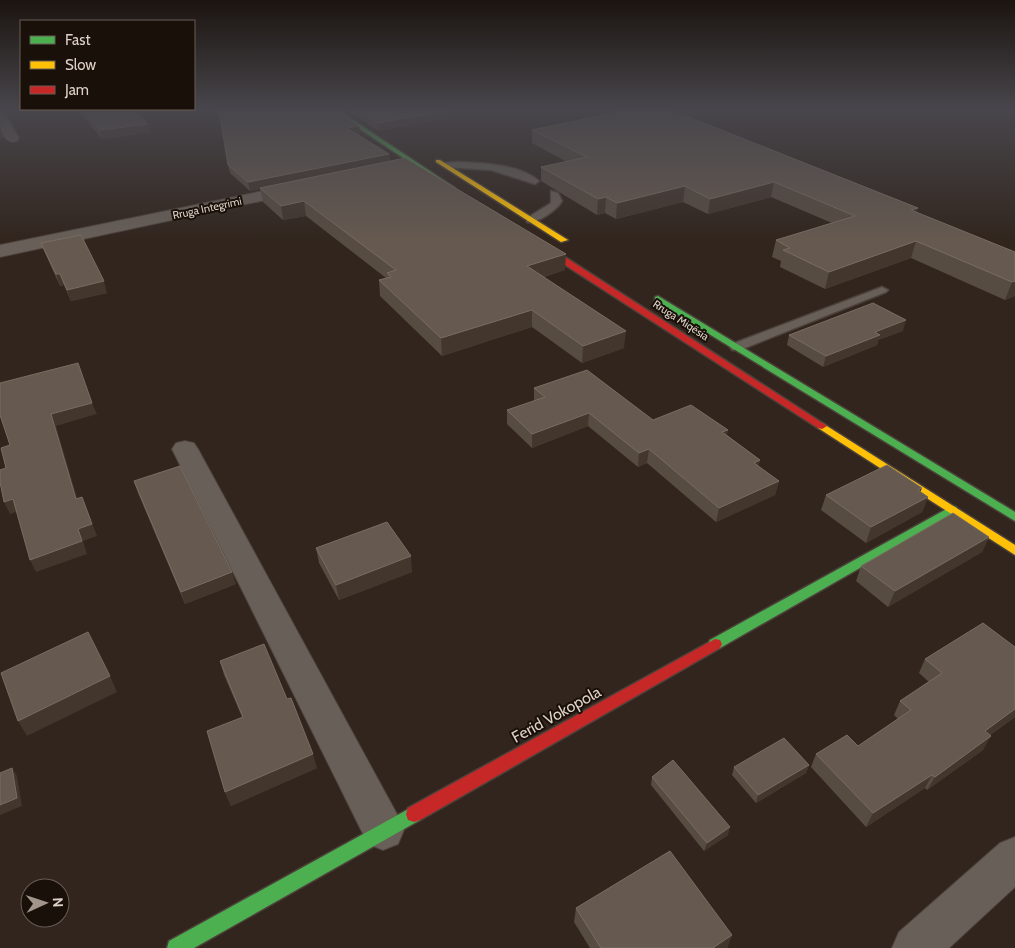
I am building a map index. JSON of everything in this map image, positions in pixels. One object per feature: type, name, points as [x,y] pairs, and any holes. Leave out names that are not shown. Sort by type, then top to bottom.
[{"type":"main road","points":[[400,154],[465,196]]},
{"type":"main road","points":[[432,157],[571,245]]},
{"type":"main road","name":"Rruga Miqësia","points":[[524,234],[1015,551]]},
{"type":"main road","name":"Rruga Miqësia","points":[[646,291],[1015,517]]},
{"type":"main road","name":"Ferid Vokopola","points":[[176,948],[952,510]]},
{"type":"street","points":[[395,168],[414,164]]},
{"type":"street","name":"Rruga Integrimi","points":[[0,251],[308,186]]},
{"type":"street","points":[[185,449],[383,830]]},
{"type":"street","points":[[915,948],[1015,858]]},
{"type":"lane","points":[[445,165],[492,166],[516,172],[535,181]]},
{"type":"lane","points":[[530,220],[555,205],[557,201],[554,193]]},
{"type":"lane","points":[[736,347],[882,290]]},
{"type":"building","points":[[226,154],[388,154],[248,182],[228,165]]},
{"type":"building","points":[[581,154],[783,154],[918,208],[911,210],[1015,252],[1015,281],[1012,282],[916,241],[829,272],[783,250],[790,248],[776,240],[855,216],[774,182],[710,199],[685,186],[617,203],[606,197],[598,199],[541,167],[587,157]]},
{"type":"building","points":[[405,158],[566,254],[527,266],[626,331],[583,346],[532,310],[441,338],[379,280],[391,277],[387,273],[396,270],[304,201],[281,206],[260,188]]},
{"type":"building","points":[[81,235],[104,281],[67,290],[60,274],[56,274],[41,243]]},
{"type":"building","points":[[873,303],[906,320],[875,332],[880,335],[826,356],[789,335]]},
{"type":"building","points":[[78,363],[92,403],[51,414],[76,499],[82,497],[92,524],[78,529],[82,541],[30,560],[13,499],[4,502],[0,482],[0,470],[6,468],[1,448],[10,445],[0,415],[0,383]]},
{"type":"building","points":[[587,370],[653,420],[691,405],[728,430],[722,432],[760,460],[754,463],[779,481],[719,508],[649,449],[639,453],[589,413],[532,434],[507,410],[545,397],[534,388]]},
{"type":"building","points":[[887,465],[922,488],[918,490],[928,497],[871,527],[826,495]]},
{"type":"building","points":[[180,466],[232,572],[181,592],[134,481]]},
{"type":"building","points":[[953,513],[989,537],[895,591],[861,566]]},
{"type":"building","points":[[387,522],[411,556],[336,585],[316,548]]},
{"type":"building","points":[[983,623],[1015,647],[1015,709],[985,731],[991,736],[935,777],[932,775],[873,813],[816,754],[847,735],[858,746],[911,710],[900,701],[942,673],[925,659]]},
{"type":"building","points":[[88,632],[110,676],[18,721],[1,673]]},
{"type":"building","points":[[264,644],[287,699],[291,698],[313,754],[225,792],[207,731],[243,717],[220,661]]},
{"type":"building","points":[[784,738],[809,765],[758,795],[734,767]]},
{"type":"building","points":[[673,760],[730,827],[707,843],[652,777]]},
{"type":"building","points":[[12,768],[17,798],[0,805],[0,773]]},
{"type":"building","points":[[670,851],[732,935],[713,948],[601,948],[576,908]]},
{"type":"traffic: fast","points":[[401,154],[452,188]]},
{"type":"traffic: fast","points":[[658,299],[1015,517]]},
{"type":"traffic: fast","points":[[715,644],[952,510]]},
{"type":"traffic: fast","points":[[176,948],[414,814]]},
{"type":"traffic: slow","points":[[438,161],[564,240]]},
{"type":"traffic: slow","points":[[822,426],[1015,551]]},
{"type":"traffic: jam","points":[[534,241],[822,426]]},
{"type":"traffic: jam","points":[[414,814],[715,644]]}]
